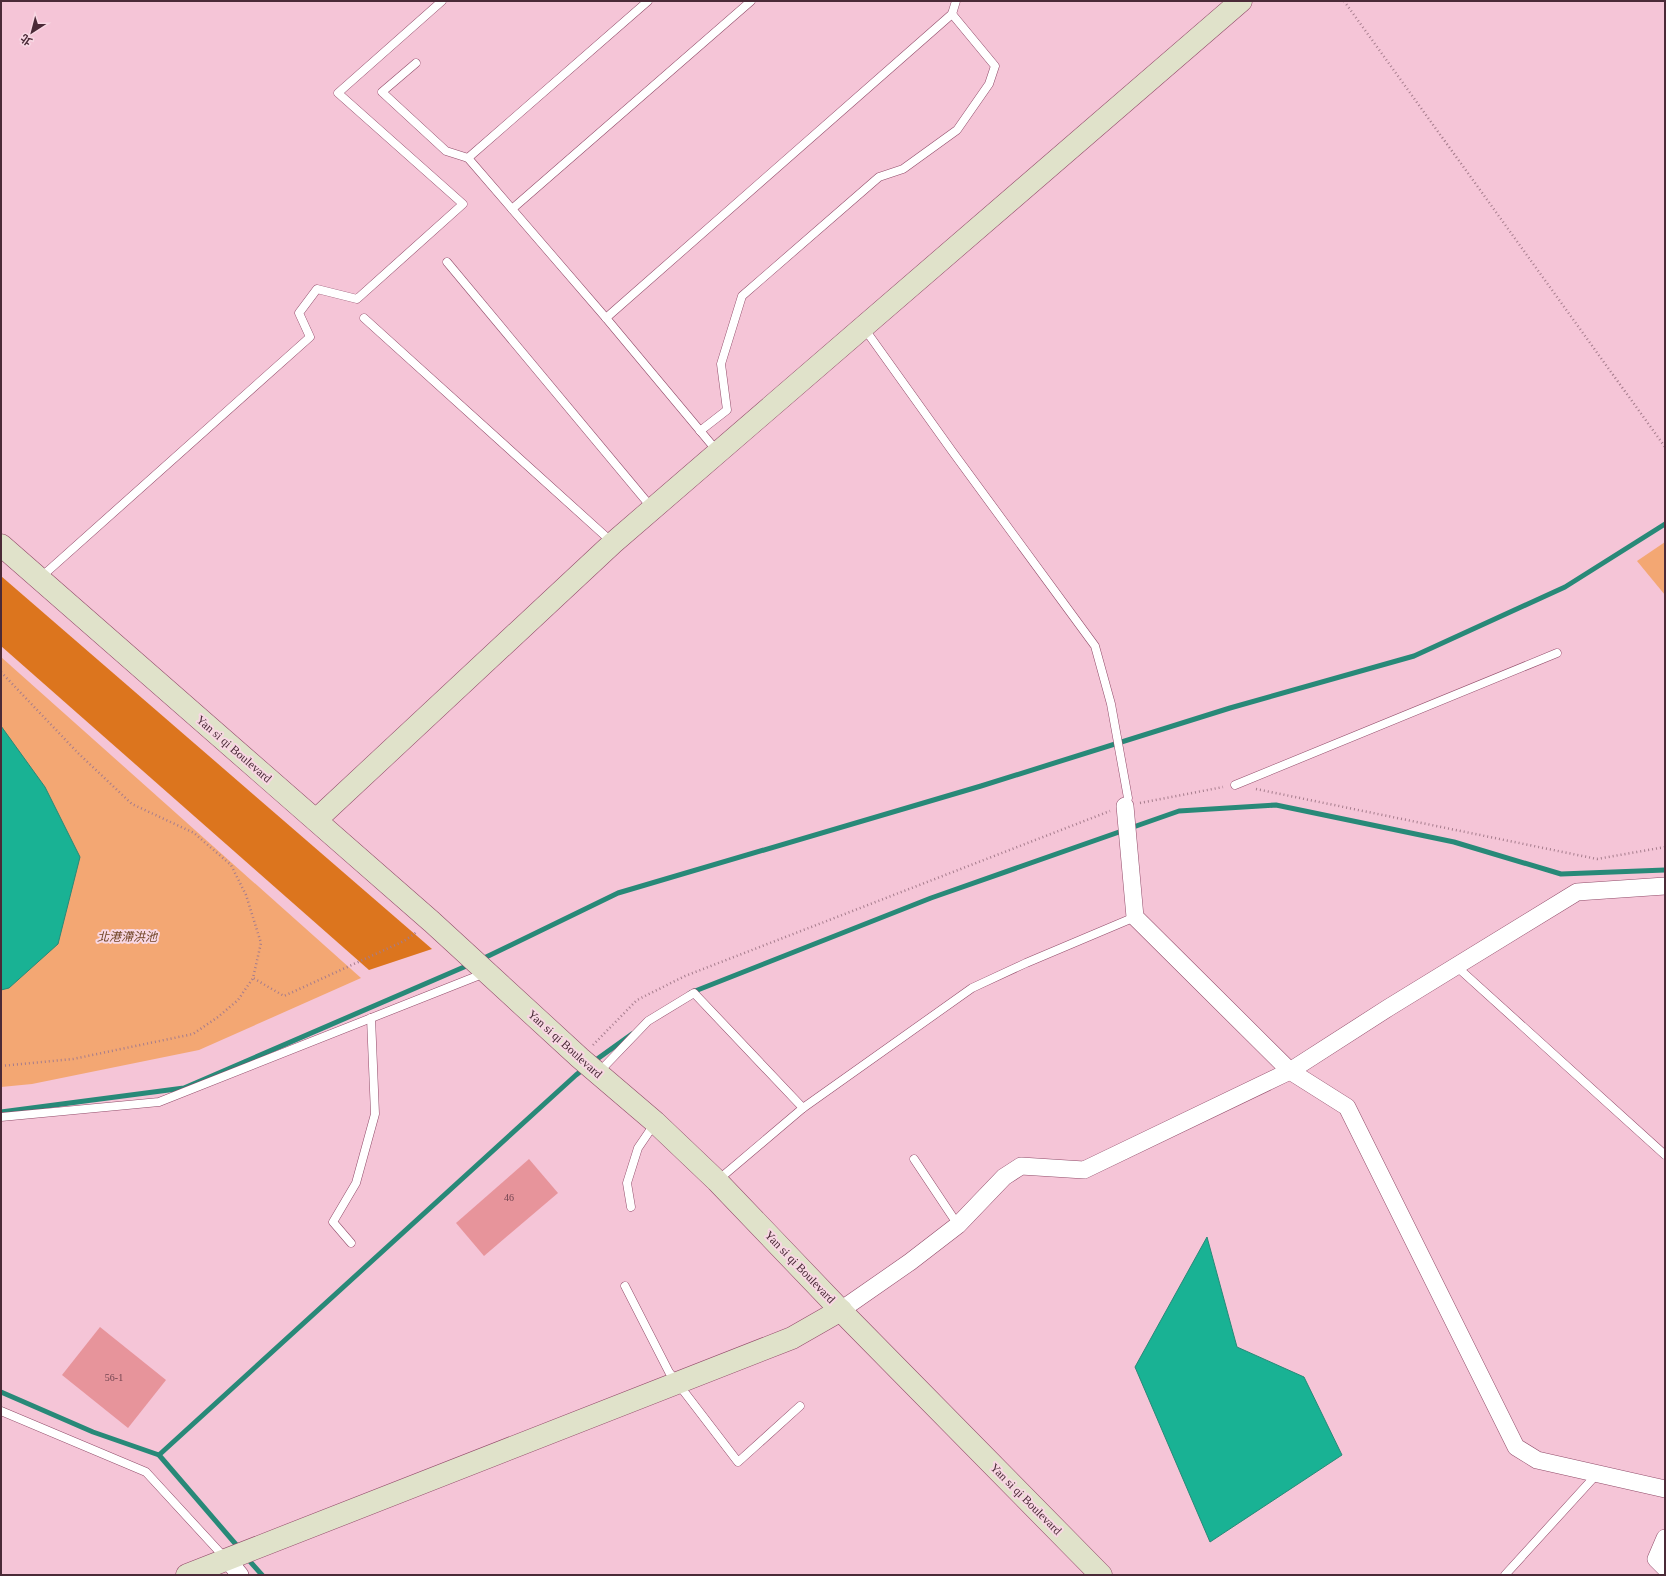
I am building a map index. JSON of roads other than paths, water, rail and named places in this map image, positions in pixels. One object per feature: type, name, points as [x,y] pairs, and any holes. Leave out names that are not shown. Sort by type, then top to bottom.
[{"type":"street","points":[[316,820],[613,543],[1241,1]]},
{"type":"street","name":"Yan si qi Boulevard","points":[[1,545],[432,922],[580,1058],[656,1122],[717,1181],[841,1310],[1101,1575]]},
{"type":"street","points":[[1125,806],[1135,917],[1290,1071],[1347,1107],[1516,1447],[1537,1460],[1665,1489]]},
{"type":"street","points":[[187,1575],[234,1567],[678,1383],[792,1338],[841,1310],[910,1262],[958,1225],[1004,1177],[1021,1166],[1084,1170],[1290,1071],[1388,1008],[1577,892],[1665,886]]},
{"type":"street","points":[[1665,1538],[1656,1559],[1665,1568]]},
{"type":"lane","points":[[39,578],[310,337],[298,313],[317,289],[357,299],[463,204],[338,93],[442,1]]},
{"type":"lane","points":[[468,158],[648,1]]},
{"type":"lane","points":[[512,209],[751,1]]},
{"type":"lane","points":[[606,318],[952,14],[956,1]]},
{"type":"lane","points":[[700,431],[727,410],[721,364],[742,296],[879,177],[903,169],[957,130],[989,84],[995,66],[952,14]]},
{"type":"lane","points":[[416,63],[382,92],[446,151],[468,158],[606,318],[718,452]]},
{"type":"lane","points":[[447,262],[653,509]]},
{"type":"lane","points":[[364,318],[613,543]]},
{"type":"lane","points":[[863,327],[1094,646],[1112,704],[1128,798],[1125,806]]},
{"type":"lane","points":[[1235,785],[1557,653]]},
{"type":"lane","points":[[717,1181],[803,1108],[972,988],[1026,963],[1135,917]]},
{"type":"lane","points":[[1456,966],[1665,1155]]},
{"type":"lane","points":[[1,1117],[159,1102],[486,972]]},
{"type":"lane","points":[[598,1073],[648,1021],[694,993],[803,1108]]},
{"type":"lane","points":[[351,1243],[333,1222],[356,1183],[375,1114],[371,1018]]},
{"type":"lane","points":[[630,1207],[627,1183],[638,1148],[656,1122]]},
{"type":"lane","points":[[914,1159],[958,1225]]},
{"type":"lane","points":[[625,1286],[669,1372],[738,1462],[800,1406]]},
{"type":"lane","points":[[1,1411],[146,1472],[234,1567]]},
{"type":"lane","points":[[1505,1575],[1597,1474]]},
{"type":"waterway","points":[[480,960],[618,893],[981,786],[1230,708],[1414,656],[1565,587],[1665,524]]},
{"type":"waterway","points":[[690,993],[931,898],[1179,811],[1276,805],[1454,842],[1561,874],[1665,870]]},
{"type":"waterway","points":[[1,1112],[184,1088],[471,964]]},
{"type":"waterway","points":[[593,1062],[632,1034]]},
{"type":"waterway","points":[[239,1548],[159,1455],[585,1068]]},
{"type":"waterway","points":[[1,1392],[93,1432],[159,1455]]},
{"type":"waterway","points":[[247,1558],[262,1575]]},
{"type":"park label","name":"北港滯洪池","points":[[127,937]]}]
